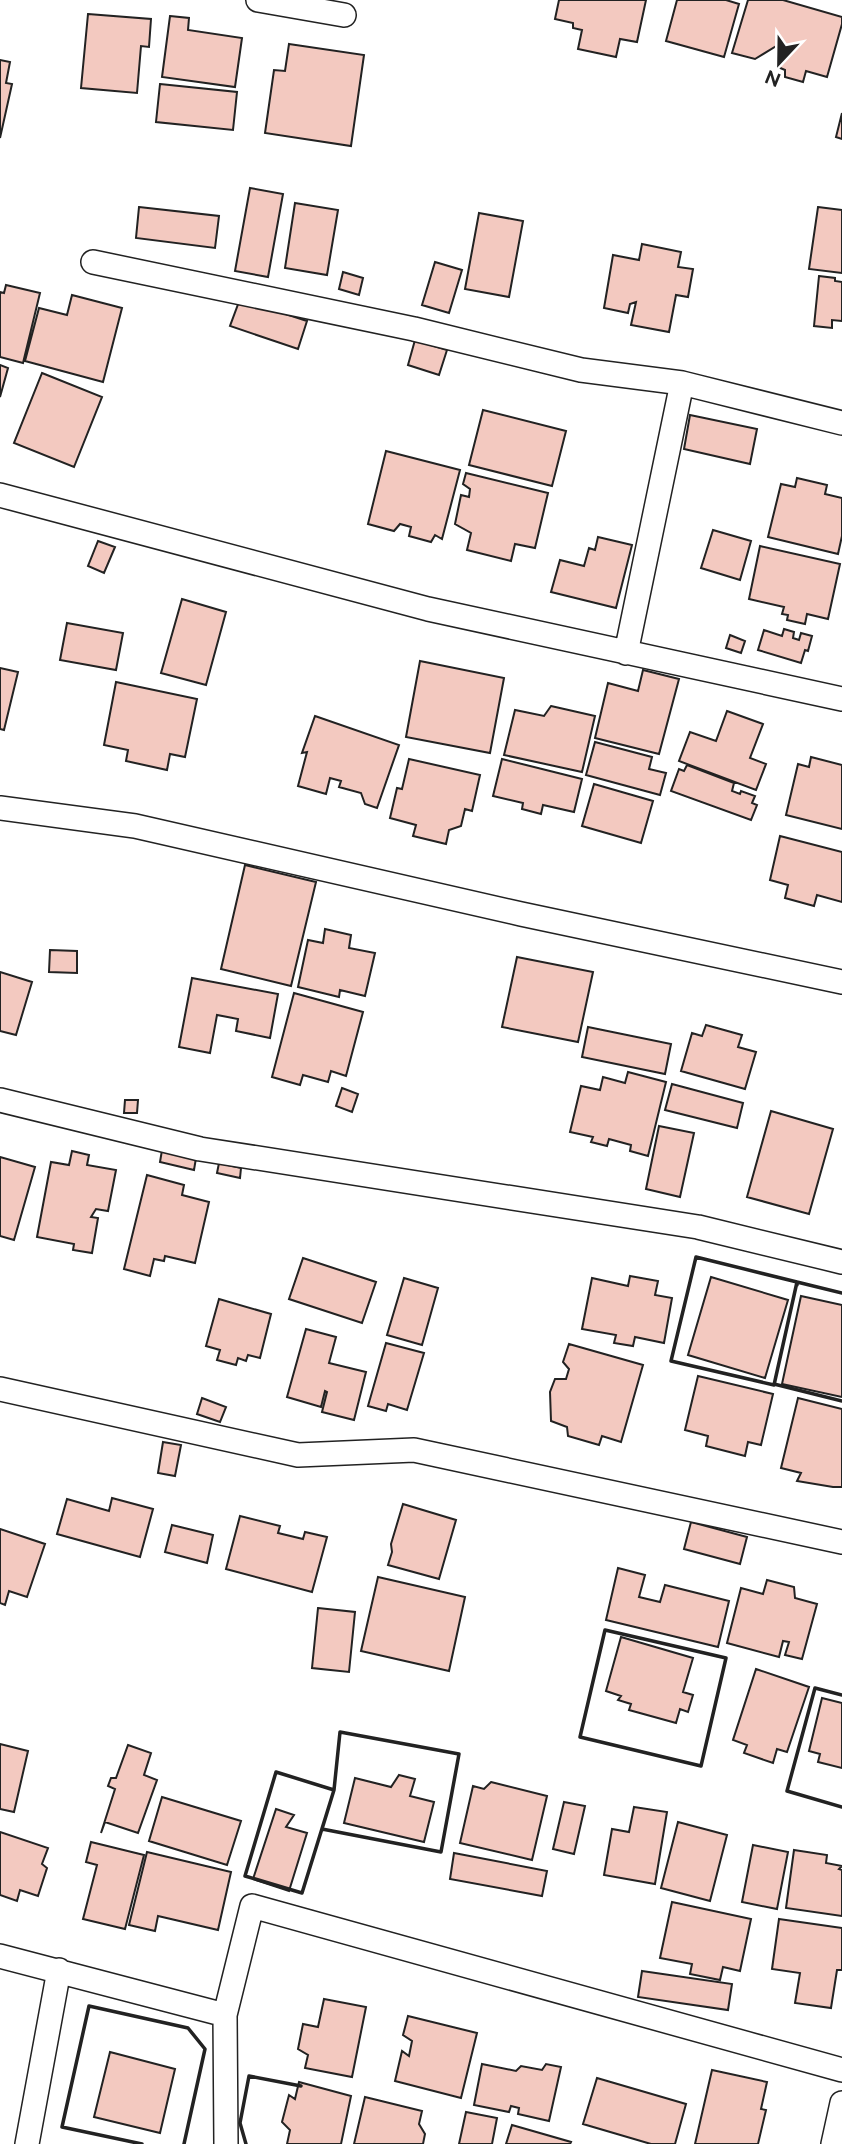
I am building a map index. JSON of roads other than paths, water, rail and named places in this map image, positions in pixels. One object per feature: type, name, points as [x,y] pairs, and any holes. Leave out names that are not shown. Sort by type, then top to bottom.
[{"type":"street","points":[[258,0],[344,15]]},
{"type":"street","points":[[93,262],[414,328],[581,370],[682,383],[842,423]]},
{"type":"street","points":[[626,653],[682,383]]},
{"type":"street","points":[[0,495],[428,609],[842,699]]},
{"type":"street","points":[[0,808],[135,826],[521,914],[842,982]]},
{"type":"street","points":[[0,1100],[200,1149],[698,1227],[842,1262]]},
{"type":"street","points":[[0,1389],[298,1455],[414,1450],[842,1542]]},
{"type":"street","points":[[226,2144],[225,2015],[252,1906],[842,2070]]},
{"type":"street","points":[[0,1955],[225,2015]]},
{"type":"street","points":[[27,2144],[59,1970]]},
{"type":"street","points":[[833,2144],[842,2103]]}]
